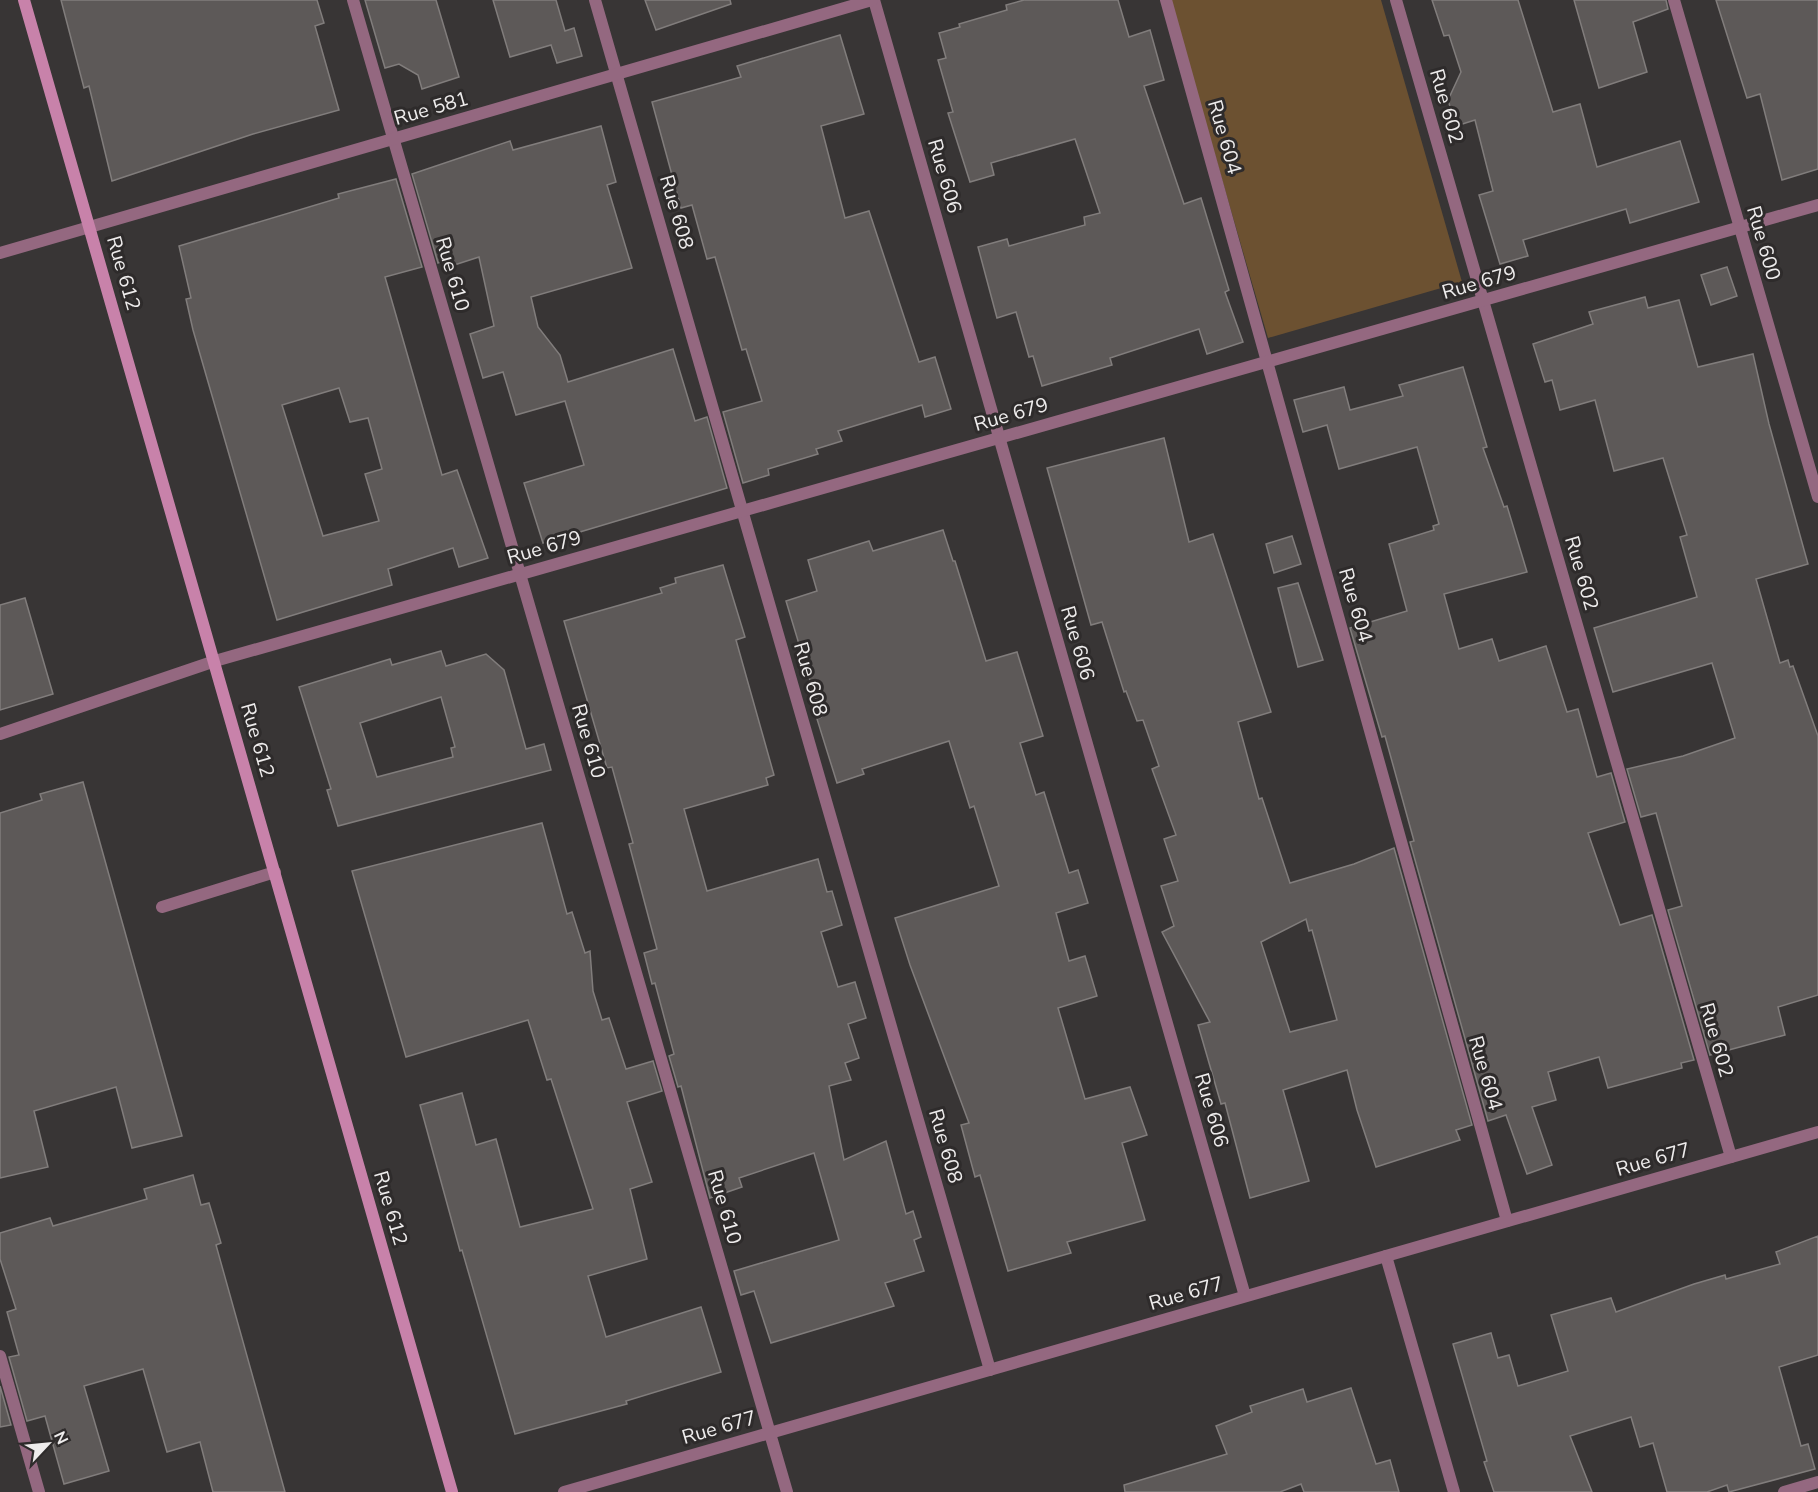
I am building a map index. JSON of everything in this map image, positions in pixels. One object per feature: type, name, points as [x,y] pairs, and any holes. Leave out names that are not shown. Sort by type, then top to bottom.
[{"type":"street","name":"Rue 612","points":[[24,0],[91,227],[452,1492]]},
{"type":"street","name":"Rue 610","points":[[353,0],[788,1492]]},
{"type":"street","name":"Rue 608","points":[[595,0],[990,1370]]},
{"type":"street","name":"Rue 581","points":[[0,253],[873,0]]},
{"type":"street","name":"Rue 606","points":[[873,0],[1245,1296]]},
{"type":"street","name":"Rue 604","points":[[1166,0],[1508,1221]]},
{"type":"street","name":"Rue 602","points":[[1396,0],[1731,1157]]},
{"type":"street","name":"Rue 600","points":[[1674,0],[1818,497]]},
{"type":"street","name":"Rue 679","points":[[0,734],[215,661],[1818,205]]},
{"type":"street","points":[[162,907],[275,872]]},
{"type":"street","name":"Rue 677","points":[[564,1492],[1818,1132]]},
{"type":"street","points":[[1386,1256],[1454,1492]]},
{"type":"street","points":[[0,1356],[39,1492]]},
{"type":"street","points":[[1784,1492],[1818,1482]]},
{"type":"shaded area","points":[[1170,0],[1381,0],[1462,282],[1268,338]]},
{"type":"building","points":[[61,0],[317,0],[324,23],[315,26],[339,110],[253,134],[112,181],[89,86],[84,88]]},
{"type":"building","points":[[365,0],[436,0],[459,77],[422,89],[418,75],[399,64],[385,68]]},
{"type":"building","points":[[493,0],[556,0],[565,31],[574,28],[582,56],[557,63],[551,45],[510,57]]},
{"type":"building","points":[[645,0],[730,0],[731,4],[656,30]]},
{"type":"building","points":[[1024,0],[1118,0],[1129,37],[1150,30],[1164,80],[1144,86],[1184,204],[1201,198],[1229,290],[1225,292],[1243,342],[1207,354],[1199,329],[1110,358],[1112,365],[1042,386],[1033,356],[1029,357],[1016,312],[997,318],[978,247],[1007,239],[1009,246],[1085,225],[1084,217],[1100,213],[1075,139],[991,163],[994,175],[970,182],[948,113],[953,112],[938,60],[946,58],[939,33],[960,27],[959,24],[1007,10],[1006,5]]},
{"type":"building","points":[[1432,0],[1518,0],[1553,112],[1580,104],[1597,167],[1680,141],[1699,202],[1630,223],[1626,209],[1523,240],[1528,256],[1500,264],[1479,195],[1493,191],[1475,120],[1456,126],[1448,100],[1461,72],[1449,35],[1444,36]]},
{"type":"building","points":[[1574,0],[1666,0],[1668,9],[1633,22],[1647,72],[1599,88]]},
{"type":"building","points":[[1716,0],[1818,0],[1818,169],[1782,180],[1760,94],[1747,98]]},
{"type":"building","points":[[840,35],[864,114],[821,126],[845,218],[869,211],[919,362],[935,357],[951,409],[925,417],[922,405],[838,431],[842,441],[816,449],[818,454],[768,469],[769,475],[743,483],[723,412],[762,401],[746,349],[742,350],[715,257],[707,259],[692,205],[681,208],[652,102],[741,77],[737,66]]},
{"type":"building","points":[[601,126],[616,182],[607,185],[632,268],[531,297],[538,327],[560,355],[568,382],[673,349],[695,421],[707,417],[727,488],[543,543],[524,483],[584,465],[565,401],[516,415],[503,372],[483,378],[470,334],[494,326],[479,257],[445,268],[443,261],[438,263],[412,174],[510,141],[513,150]]},
{"type":"building","points":[[396,179],[422,267],[385,277],[442,475],[457,470],[488,558],[459,567],[453,548],[388,569],[392,585],[277,620],[193,330],[186,299],[191,298],[179,246],[339,198],[338,194]],"holes":[[[339,388],[350,422],[368,418],[382,469],[365,474],[379,521],[323,536],[282,405]]]},
{"type":"building","points":[[1727,267],[1737,296],[1711,305],[1701,275]]},
{"type":"building","points":[[1645,297],[1648,308],[1679,300],[1698,367],[1753,354],[1769,424],[1808,564],[1756,579],[1780,663],[1788,660],[1790,667],[1793,666],[1818,736],[1818,995],[1778,1007],[1785,1035],[1710,1055],[1668,910],[1682,906],[1656,813],[1641,817],[1627,769],[1683,756],[1735,738],[1712,663],[1613,692],[1594,628],[1697,597],[1680,537],[1687,535],[1663,458],[1614,471],[1595,400],[1560,410],[1552,380],[1545,382],[1533,344],[1593,324],[1589,312]]},
{"type":"building","points":[[1463,367],[1487,447],[1483,448],[1504,507],[1507,506],[1527,572],[1444,594],[1459,649],[1492,639],[1499,661],[1546,646],[1567,712],[1578,709],[1597,777],[1611,773],[1625,822],[1588,833],[1620,925],[1652,915],[1694,1060],[1681,1063],[1682,1068],[1608,1088],[1599,1057],[1548,1072],[1556,1100],[1532,1107],[1552,1165],[1527,1174],[1506,1115],[1488,1121],[1410,842],[1414,841],[1385,736],[1382,737],[1350,628],[1407,611],[1389,544],[1434,530],[1433,526],[1439,524],[1417,447],[1339,469],[1327,425],[1303,432],[1294,400],[1344,387],[1350,410],[1403,396],[1399,385]]},
{"type":"building","points":[[1164,438],[1189,542],[1213,534],[1271,712],[1238,722],[1259,799],[1262,798],[1290,883],[1354,864],[1394,848],[1472,1125],[1456,1130],[1460,1140],[1376,1167],[1357,1110],[1347,1070],[1283,1090],[1309,1181],[1250,1198],[1225,1103],[1221,1104],[1198,1025],[1210,1022],[1162,932],[1174,926],[1161,886],[1178,881],[1164,839],[1176,835],[1152,769],[1159,766],[1143,720],[1137,721],[1126,691],[1124,692],[1102,622],[1091,625],[1047,468]],"holes":[[[1306,919],[1309,931],[1312,930],[1337,1020],[1290,1032],[1261,942]]]},
{"type":"building","points":[[943,530],[986,661],[1017,652],[1043,736],[1020,743],[1036,795],[1044,792],[1069,873],[1078,870],[1088,903],[1056,913],[1069,961],[1085,956],[1097,996],[1058,1008],[1085,1099],[1130,1087],[1147,1135],[1122,1143],[1145,1220],[1067,1242],[1071,1253],[1008,1271],[980,1175],[975,1177],[961,1125],[969,1123],[910,965],[895,918],[999,886],[974,806],[970,808],[949,741],[862,769],[864,774],[837,783],[817,719],[821,717],[786,601],[817,591],[808,560],[869,541],[873,551]]},
{"type":"building","points":[[1292,536],[1301,564],[1274,573],[1266,544]]},
{"type":"building","points":[[723,565],[745,637],[736,640],[774,775],[766,778],[768,785],[684,809],[707,891],[818,859],[827,892],[832,891],[842,925],[821,932],[838,987],[855,982],[866,1018],[848,1024],[859,1058],[845,1063],[851,1080],[829,1086],[844,1160],[886,1141],[906,1214],[913,1211],[921,1237],[914,1240],[924,1271],[885,1283],[894,1306],[771,1343],[754,1291],[741,1295],[734,1271],[839,1240],[814,1153],[739,1178],[742,1187],[710,1198],[681,1086],[678,1087],[669,1056],[674,1054],[655,983],[652,984],[644,953],[657,949],[629,844],[633,843],[612,767],[607,768],[564,621],[662,593],[660,588],[676,583],[675,578]]},
{"type":"building","points":[[1298,583],[1323,660],[1298,667],[1278,588]]},
{"type":"building","points":[[25,598],[53,694],[0,710],[0,605]]},
{"type":"building","points":[[441,651],[446,666],[486,654],[504,670],[526,749],[544,744],[551,770],[338,826],[327,790],[331,789],[299,687],[390,659],[392,665]],"holes":[[[441,697],[455,747],[451,748],[453,757],[377,777],[360,723]]]},
{"type":"building","points":[[83,782],[182,1136],[132,1148],[116,1087],[34,1111],[48,1167],[0,1178],[0,813],[42,800],[40,794]]},
{"type":"building","points":[[542,823],[567,914],[572,912],[585,953],[590,951],[593,991],[602,1020],[609,1018],[626,1069],[653,1061],[662,1091],[627,1102],[652,1182],[630,1189],[647,1259],[588,1276],[606,1337],[701,1307],[721,1372],[626,1401],[627,1404],[515,1434],[462,1250],[460,1251],[420,1105],[462,1093],[476,1145],[496,1139],[520,1227],[593,1209],[551,1079],[547,1080],[528,1020],[406,1057],[352,871]]},
{"type":"building","points":[[193,1175],[201,1205],[209,1203],[221,1243],[216,1245],[285,1492],[213,1492],[200,1442],[167,1452],[143,1369],[84,1386],[109,1471],[64,1484],[45,1416],[27,1421],[9,1357],[19,1355],[7,1312],[16,1309],[0,1259],[0,1233],[50,1218],[53,1226],[147,1199],[144,1189]]},
{"type":"building","points":[[1818,1236],[1818,1355],[1779,1367],[1801,1446],[1808,1444],[1815,1469],[1729,1492],[1727,1485],[1707,1492],[1667,1492],[1653,1443],[1640,1447],[1631,1417],[1570,1436],[1592,1492],[1494,1492],[1453,1344],[1491,1333],[1498,1358],[1509,1355],[1518,1386],[1568,1371],[1551,1315],[1611,1298],[1616,1312],[1694,1284],[1725,1275],[1726,1279],[1780,1264],[1776,1252]]},
{"type":"building","points":[[0,1386],[11,1425],[0,1427]]},
{"type":"building","points":[[1351,1388],[1376,1464],[1390,1460],[1399,1492],[1304,1492],[1301,1484],[1280,1492],[1125,1492],[1124,1485],[1227,1454],[1216,1426],[1252,1412],[1250,1406],[1303,1389],[1307,1402]]}]
